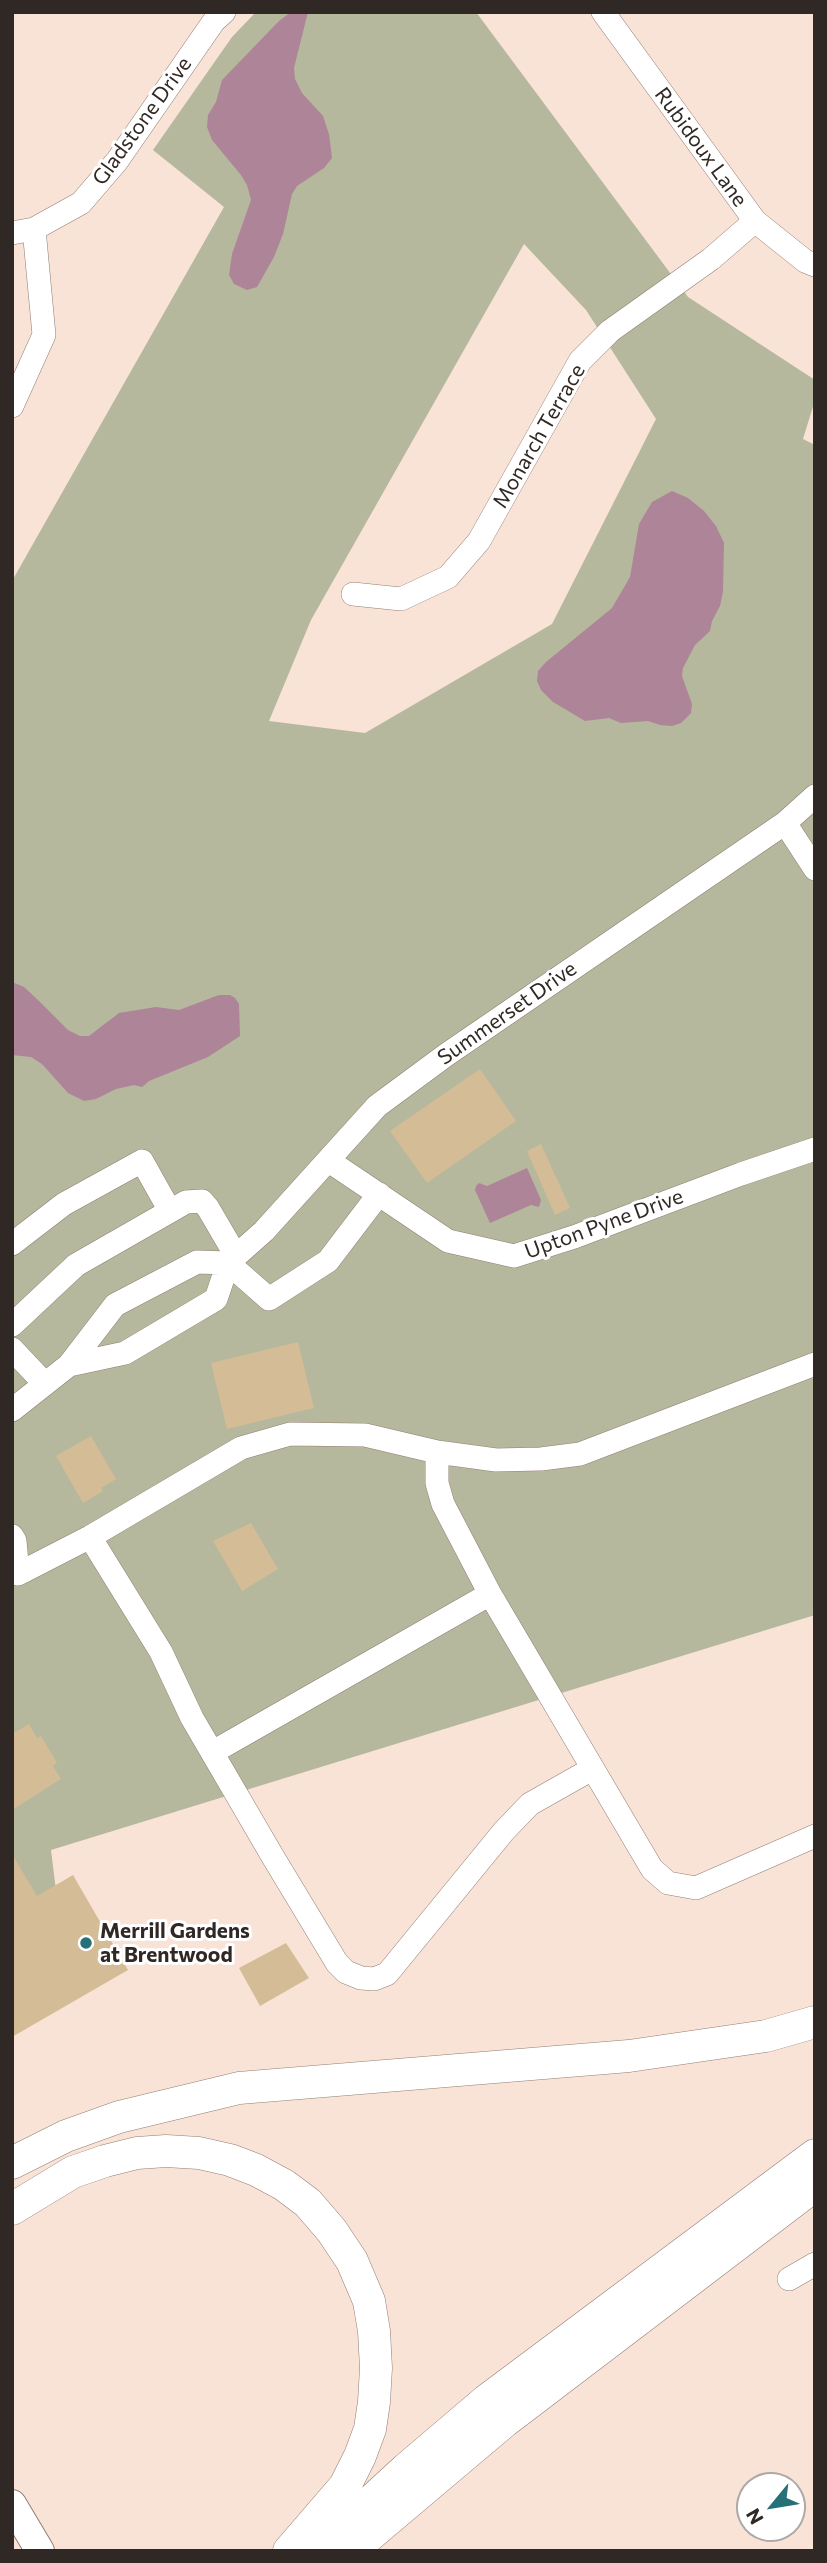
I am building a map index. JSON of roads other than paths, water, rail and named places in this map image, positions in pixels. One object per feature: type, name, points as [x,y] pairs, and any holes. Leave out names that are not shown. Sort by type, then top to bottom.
[{"type":"highway","points":[[12,2163],[66,2136],[119,2117],[239,2088],[629,2056],[766,2036],[815,2022]]},
{"type":"highway","points":[[12,2209],[73,2172],[105,2161],[136,2153],[199,2152],[256,2170],[284,2185],[308,2203],[332,2231],[352,2262],[369,2301],[376,2368],[374,2402],[370,2429],[345,2486],[289,2551]]},
{"type":"highway","points":[[317,2551],[406,2469],[487,2400],[815,2155]]},
{"type":"highway","points":[[351,2551],[557,2380],[815,2185]]},
{"type":"highway","points":[[367,2551],[452,2466]]},
{"type":"main road","points":[[12,2504],[40,2551]]},
{"type":"street","name":"Gladstone Drive","points":[[23,231],[81,203],[117,161],[214,21],[224,12]]},
{"type":"street","name":"Rubidoux Lane","points":[[603,12],[755,221],[805,261],[815,265]]},
{"type":"street","name":"Monarch Terrace","points":[[354,594],[401,599],[447,577],[479,541],[580,361],[610,331],[711,259],[755,221]]},
{"type":"street","points":[[12,406],[44,335],[23,231]]},
{"type":"street","name":"Summerset Drive","points":[[232,1259],[264,1231],[377,1106],[436,1062],[785,822],[815,796]]},
{"type":"street","points":[[785,822],[815,869]]},
{"type":"street","name":"Upton Pyne Drive","points":[[329,1161],[448,1241],[514,1256],[574,1237],[815,1149]]},
{"type":"street","points":[[12,1244],[64,1203],[142,1161],[170,1211]]},
{"type":"street","points":[[12,1325],[76,1265],[186,1202],[202,1201],[208,1208],[232,1259],[269,1299],[328,1261],[379,1194]]},
{"type":"street","points":[[12,1409],[69,1365],[115,1305],[197,1262],[232,1259]]},
{"type":"street","points":[[69,1365],[125,1353],[216,1299],[232,1259]]},
{"type":"street","points":[[12,1349],[45,1384]]},
{"type":"street","points":[[12,1536],[15,1541],[15,1572],[90,1537],[241,1448],[290,1434],[365,1435],[437,1452],[496,1460],[541,1459],[580,1454],[815,1364]]},
{"type":"street","points":[[437,1452],[437,1483],[443,1504],[489,1594],[652,1869],[668,1883],[695,1888],[815,1836]]},
{"type":"street","points":[[90,1537],[161,1652],[192,1718],[273,1857],[337,1963],[346,1972],[361,1978],[374,1979],[387,1974],[504,1831],[530,1804],[592,1769]]},
{"type":"street","points":[[213,1752],[489,1594]]},
{"type":"street","points":[[789,2279],[815,2264]]},
{"type":"place","name":"Merrill Gardens at Brentwood","points":[[86,1943]]}]
